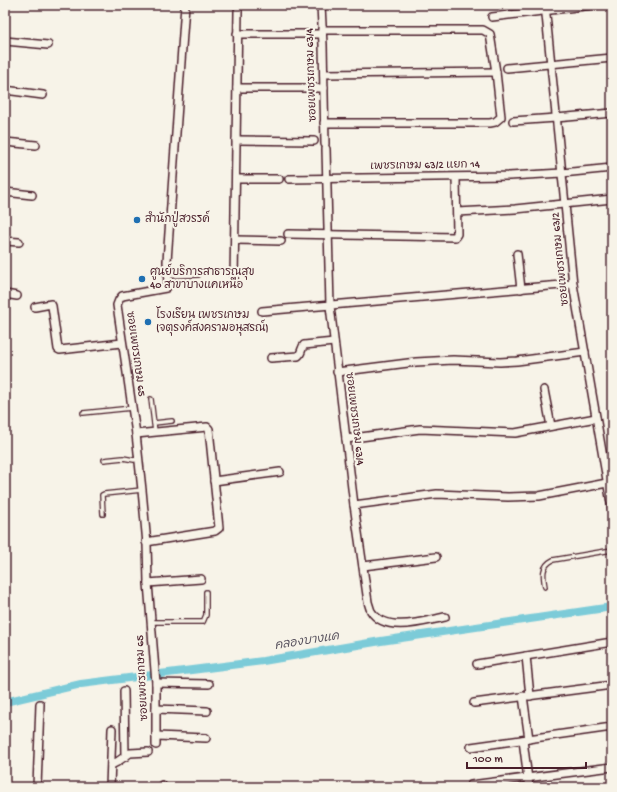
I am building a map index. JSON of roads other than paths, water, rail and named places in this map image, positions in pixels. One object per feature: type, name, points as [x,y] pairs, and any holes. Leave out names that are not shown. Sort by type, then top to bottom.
[{"type":"street","points":[[168,276],[167,261],[185,5]]},
{"type":"street","name":"ซอยเพชรเกษม 63/4","points":[[320,5],[324,74],[324,123],[326,147],[330,306],[354,505],[368,602],[371,612],[379,620],[391,624],[402,625],[446,618]]},
{"type":"street","points":[[492,17],[545,7],[594,5]]},
{"type":"street","name":"ซอยเพชรเกษม 63/2","points":[[545,7],[573,284],[612,509]]},
{"type":"street","points":[[234,278],[238,11]]},
{"type":"street","points":[[237,34],[483,30],[490,34],[501,117],[495,122],[324,123]]},
{"type":"street","points":[[5,41],[48,45]]},
{"type":"street","points":[[507,68],[612,58]]},
{"type":"street","points":[[324,74],[496,72]]},
{"type":"street","points":[[237,88],[324,88]]},
{"type":"street","points":[[5,90],[43,95]]},
{"type":"street","points":[[512,120],[612,113]]},
{"type":"street","points":[[236,140],[314,141]]},
{"type":"street","points":[[5,142],[36,145]]},
{"type":"street","name":"เพชรเกษม 63/2 แยก 14","points":[[289,179],[456,178],[562,173],[612,168]]},
{"type":"street","points":[[288,234],[455,237],[457,234],[456,178]]},
{"type":"street","points":[[236,179],[280,179]]},
{"type":"street","points":[[5,192],[32,195]]},
{"type":"street","points":[[457,212],[515,209],[612,199]]},
{"type":"street","points":[[235,240],[282,241]]},
{"type":"street","points":[[5,241],[19,242]]},
{"type":"street","points":[[517,254],[521,289]]},
{"type":"street","name":"ซอยเพชรเกษม 65","points":[[156,745],[156,683],[142,490],[136,434],[117,305],[122,296],[166,288],[168,286],[168,276]]},
{"type":"street","points":[[262,311],[573,284]]},
{"type":"street","points":[[5,294],[17,296]]},
{"type":"street","points":[[35,307],[51,304],[58,349],[60,350],[122,343]]},
{"type":"street","points":[[271,358],[298,356],[304,345],[334,342]]},
{"type":"street","points":[[337,372],[416,362],[453,360],[511,362],[585,352]]},
{"type":"street","points":[[544,390],[551,426]]},
{"type":"street","points":[[346,439],[420,429],[515,433],[596,418]]},
{"type":"street","points":[[136,434],[207,427],[209,429],[219,528],[217,531],[146,542]]},
{"type":"street","points":[[214,481],[280,472]]},
{"type":"street","points":[[354,505],[438,494],[508,497],[539,496],[607,483]]},
{"type":"street","points":[[363,566],[436,557]]},
{"type":"street","points":[[148,583],[201,579]]},
{"type":"street","points":[[477,664],[612,642]]},
{"type":"street","points":[[526,656],[526,739],[529,787]]},
{"type":"street","points":[[156,683],[209,684]]},
{"type":"street","points":[[474,703],[612,685]]},
{"type":"street","points":[[124,691],[125,757]]},
{"type":"street","points":[[37,787],[40,704]]},
{"type":"street","points":[[156,710],[207,711]]},
{"type":"street","points":[[471,747],[612,727]]},
{"type":"street","points":[[110,787],[112,729]]},
{"type":"street","points":[[156,736],[206,738]]},
{"type":"street","points":[[111,765],[130,753],[148,752]]},
{"type":"street","points":[[471,785],[489,785],[528,778],[612,767]]},
{"type":"lane","points":[[168,276],[198,275]]},
{"type":"lane","points":[[151,399],[155,432]]},
{"type":"lane","points":[[83,413],[132,408]]},
{"type":"lane","points":[[154,423],[172,421]]},
{"type":"lane","points":[[104,460],[138,458]]},
{"type":"lane","points":[[103,514],[102,495],[142,490]]},
{"type":"lane","points":[[545,587],[543,575],[544,568],[549,562],[553,560],[612,550]]},
{"type":"lane","points":[[151,622],[203,622],[206,615],[206,592]]},
{"type":"waterway","name":"คลองบางแค","points":[[5,702],[81,684],[263,661],[381,641],[612,607]]},
{"type":"place","name":"สำนักปู่สวรรค์","points":[[137,220]]},
{"type":"place","name":"ศูนย์บริการสาธารณสุข 40 สาขาบางแคเหนือ","points":[[142,279]]},
{"type":"place","name":"โรงเรียน เพชรเกษม (จตุรงค์สงครามอนุสรณ์)","points":[[148,322]]}]
